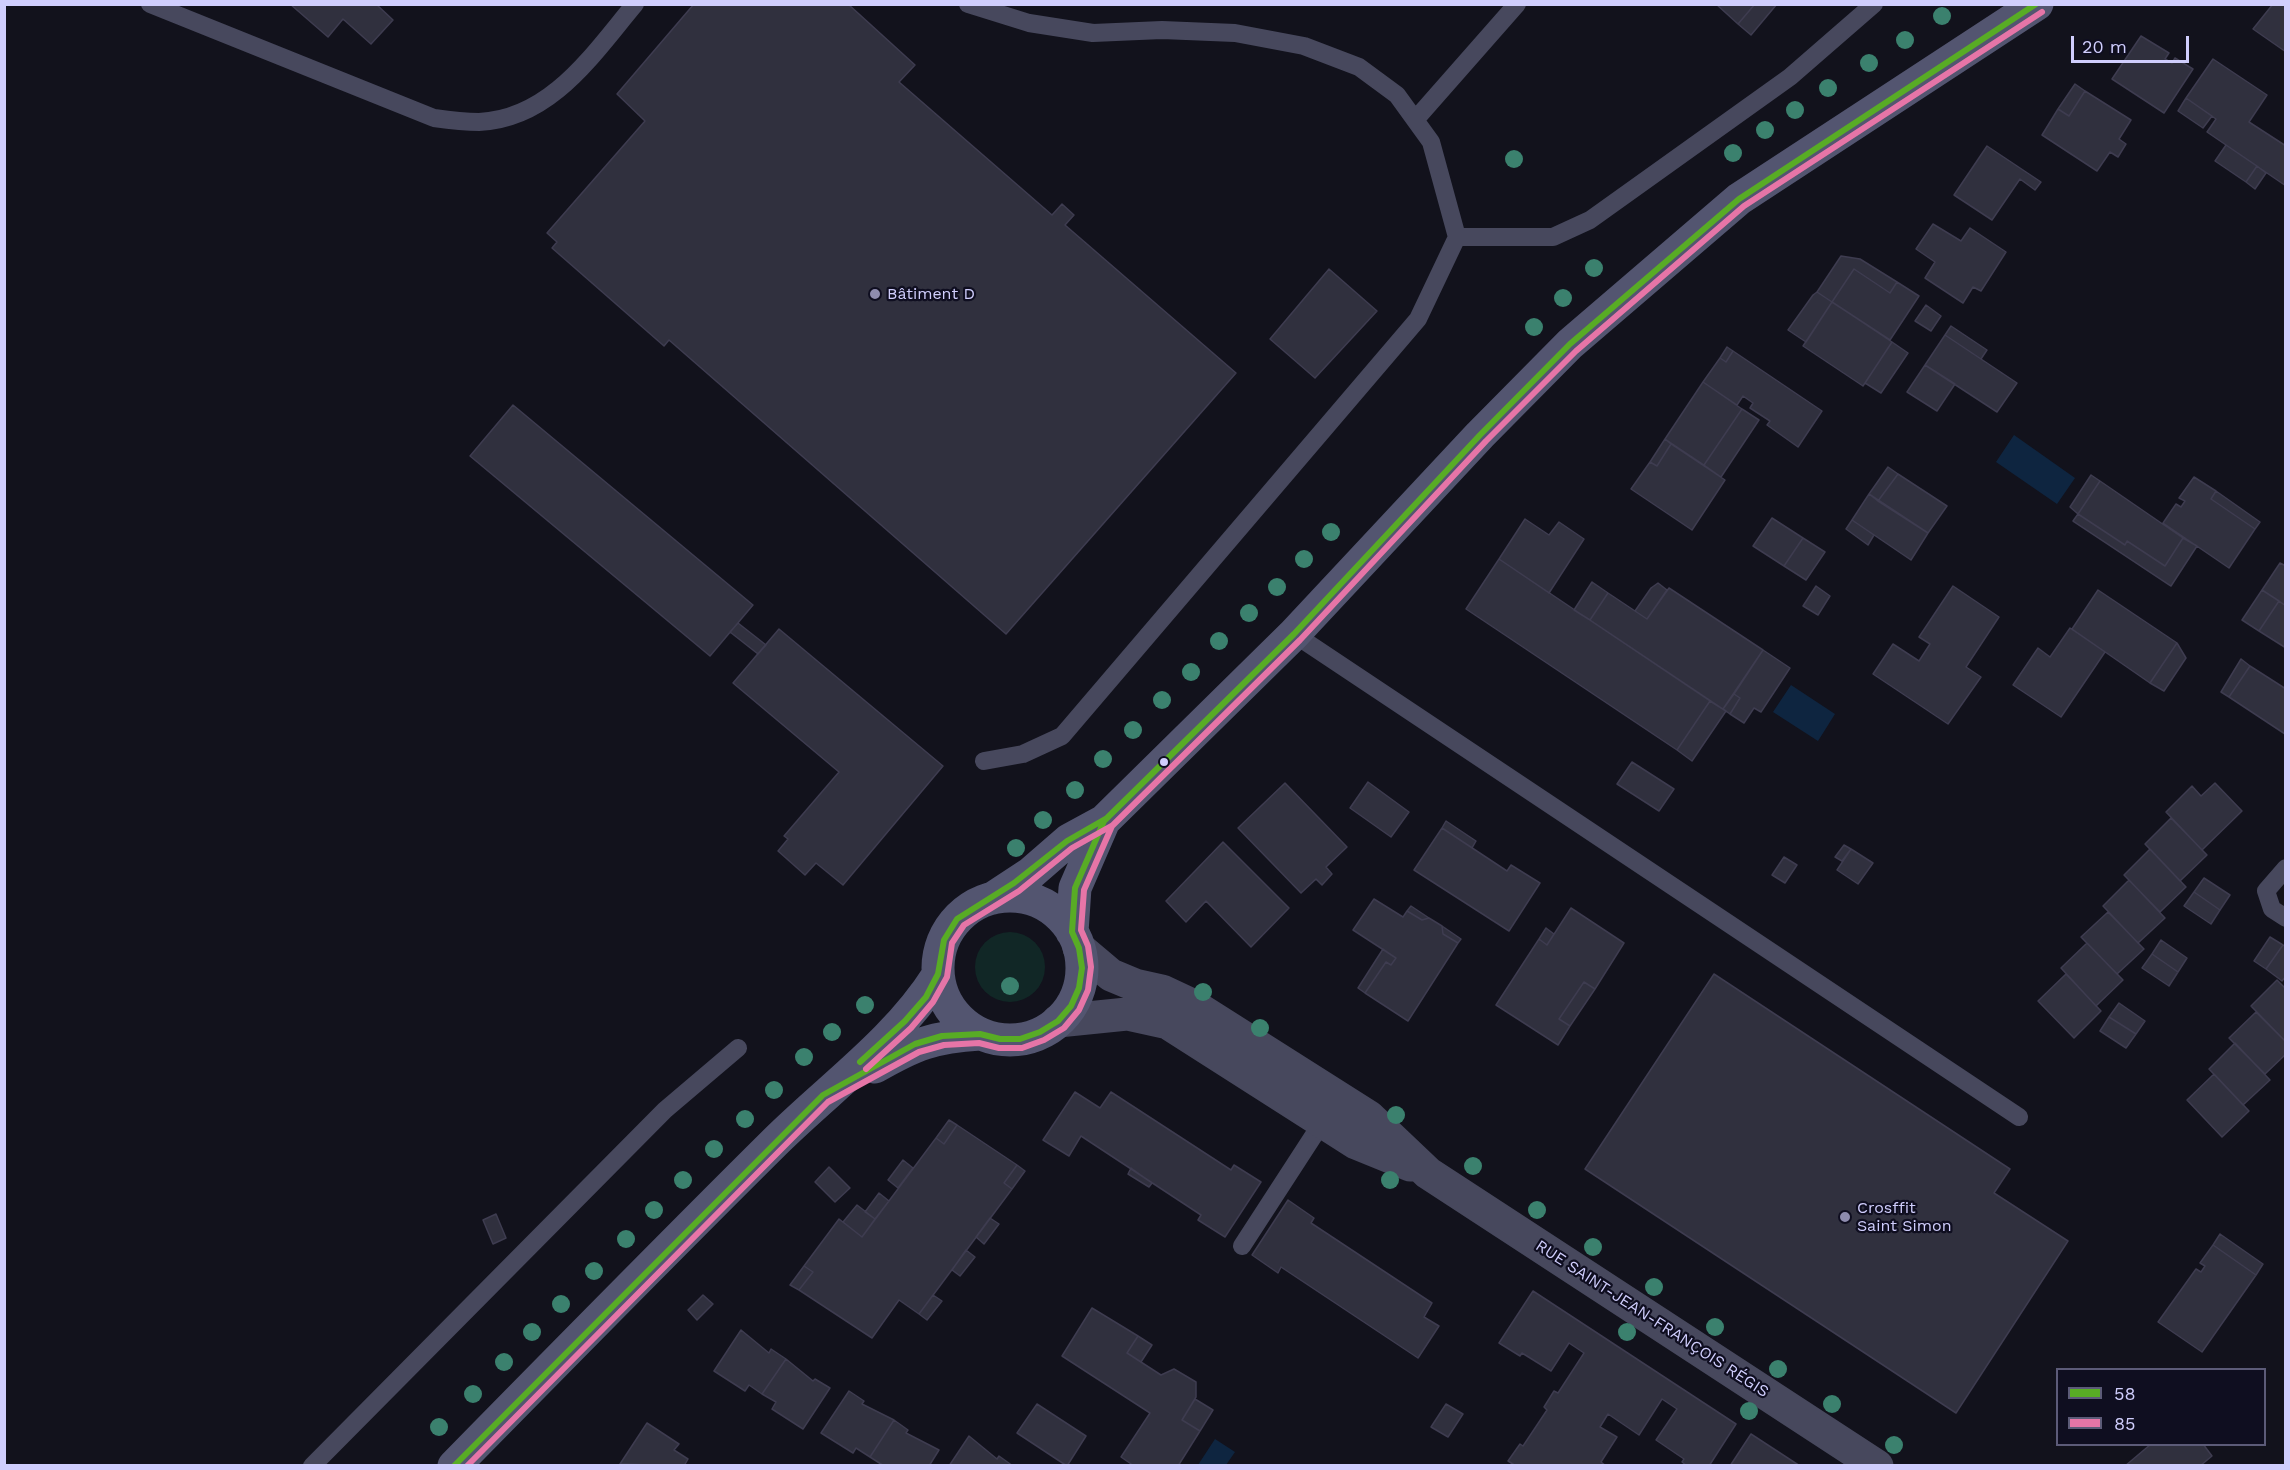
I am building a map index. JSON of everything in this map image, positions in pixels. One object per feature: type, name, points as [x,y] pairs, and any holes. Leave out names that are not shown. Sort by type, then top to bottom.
[{"type":"main road","points":[[993,898],[1031,873],[1069,840],[1104,821],[1294,633],[1480,435],[1570,344],[1739,199],[2037,4]]},
{"type":"main road","points":[[823,1095],[915,1044],[942,1036],[980,1034],[1000,1039],[1020,1039],[1040,1032],[1058,1021],[1071,1006],[1079,988],[1082,968],[1076,940],[1075,888],[1104,821]]},
{"type":"main road","points":[[980,1034],[964,1023],[951,1009],[942,993],[938,975],[939,954],[945,934],[957,918],[973,905],[993,898],[1011,896],[1029,898],[1046,906],[1076,940]]},
{"type":"main road","points":[[454,1466],[823,1095],[901,1026],[919,1005],[938,975]]},
{"type":"street","name":"RUE SAINT-JEAN-FRANÇOIS RÉGIS","points":[[1076,940],[1111,975],[1135,986],[1162,991],[1194,1006],[1330,1111],[1356,1143],[1428,1173],[1876,1466]]},
{"type":"street","name":"RUE SAINT-JEAN-FRANÇOIS RÉGIS","points":[[1058,1021],[1127,1014],[1168,1023],[1330,1111]]},
{"type":"lane","points":[[150,4],[434,118],[480,122],[520,113],[549,99],[573,78],[635,4]]},
{"type":"lane","points":[[968,4],[1029,23],[1093,33],[1162,30],[1235,33],[1304,46],[1359,67],[1397,94],[1431,142],[1456,237],[1418,319],[1062,736],[1023,754],[984,761]]},
{"type":"lane","points":[[1415,120],[1517,4]]},
{"type":"lane","points":[[1456,237],[1553,237],[1590,220],[1790,77],[1874,4]]},
{"type":"lane","points":[[1294,633],[2019,1117]]},
{"type":"lane","points":[[2286,868],[2266,891],[2272,909],[2286,918]]},
{"type":"lane","points":[[312,1466],[665,1110],[738,1048]]},
{"type":"lane","points":[[1242,1246],[1330,1111]]},
{"type":"green space","points":[[1010,932],[1023,935],[1035,942],[1042,954],[1045,967],[1042,980],[1035,992],[1023,999],[1010,1002],[997,999],[985,992],[978,980],[975,967],[978,954],[985,942],[997,935]]},
{"type":"water","points":[[2014,435],[2075,478],[2057,504],[1996,462]]},
{"type":"water","points":[[1791,685],[1835,714],[1818,741],[1773,712]]},
{"type":"water","points":[[1215,1439],[1235,1452],[1226,1465],[1198,1465]]},
{"type":"building","points":[[290,4],[376,4],[393,20],[371,44],[343,19],[328,37]]},
{"type":"building","name":"Bâtiment D","points":[[694,4],[848,4],[915,65],[899,82],[1052,215],[1062,204],[1074,215],[1065,225],[1236,373],[1006,634],[669,340],[664,346],[552,248],[557,242],[547,233],[645,121],[617,94]]},
{"type":"building","points":[[1716,4],[1755,4],[1738,24]]},
{"type":"building","points":[[1755,4],[1777,4],[1751,35],[1738,24]]},
{"type":"building","points":[[2273,4],[2286,4],[2286,52],[2253,29]]},
{"type":"building","points":[[2141,36],[2169,53],[2165,59],[2172,63],[2175,58],[2193,69],[2164,113],[2112,79]]},
{"type":"building","points":[[2213,59],[2267,95],[2249,122],[2286,146],[2286,186],[2207,132],[2216,119],[2186,98]]},
{"type":"building","points":[[2075,84],[2085,91],[2069,116],[2058,109]]},
{"type":"building","points":[[2085,91],[2131,120],[2119,139],[2126,144],[2118,157],[2110,152],[2097,171],[2042,135],[2058,109],[2069,116]]},
{"type":"building","points":[[2186,98],[2212,116],[2203,128],[2178,111]]},
{"type":"building","points":[[2226,145],[2257,166],[2246,182],[2215,161]]},
{"type":"building","points":[[1987,146],[2041,182],[2035,190],[2020,179],[1992,220],[1954,195]]},
{"type":"building","points":[[2257,166],[2266,173],[2255,189],[2246,182]]},
{"type":"building","points":[[1933,224],[1961,241],[1970,228],[2006,252],[1981,291],[1973,287],[1963,303],[1925,278],[1935,262],[1916,249]]},
{"type":"building","points":[[1841,256],[1860,259],[1897,282],[1890,293],[1854,269],[1832,302],[1817,292]]},
{"type":"building","points":[[1329,269],[1377,311],[1315,378],[1270,339]]},
{"type":"building","points":[[1854,269],[1890,293],[1897,282],[1919,296],[1890,340],[1832,302]]},
{"type":"building","points":[[1817,292],[1832,302],[1806,342],[1788,330]]},
{"type":"building","points":[[1832,302],[1892,342],[1863,386],[1803,346]]},
{"type":"building","points":[[1926,305],[1941,316],[1931,331],[1915,321]]},
{"type":"building","points":[[1951,326],[1987,350],[1981,359],[1945,335]]},
{"type":"building","points":[[1945,335],[2017,383],[1997,412],[1925,365]]},
{"type":"building","points":[[1892,342],[1908,353],[1881,393],[1865,383]]},
{"type":"building","points":[[1727,347],[1733,351],[1726,362],[1720,358]]},
{"type":"building","points":[[1733,351],[1822,411],[1798,447],[1767,425],[1770,421],[1750,408],[1753,403],[1743,396],[1737,405],[1703,382],[1720,358],[1726,362]]},
{"type":"building","points":[[1925,365],[1955,384],[1937,411],[1907,392]]},
{"type":"building","points":[[1703,382],[1742,409],[1704,465],[1665,439]]},
{"type":"building","points":[[513,405],[753,605],[710,656],[470,456]]},
{"type":"building","points":[[1742,409],[1759,420],[1721,477],[1704,465]]},
{"type":"building","points":[[1665,439],[1671,444],[1657,466],[1650,462]]},
{"type":"building","points":[[1671,444],[1725,480],[1692,530],[1631,489],[1650,462],[1657,466]]},
{"type":"building","points":[[1888,467],[1898,474],[1878,501],[1869,494]]},
{"type":"building","points":[[1898,474],[1947,506],[1928,533],[1878,501]]},
{"type":"building","points":[[2091,475],[2100,481],[2078,514],[2070,507]]},
{"type":"building","points":[[2194,477],[2216,491],[2211,499],[2255,529],[2229,568],[2163,523],[2176,504],[2181,507],[2185,501],[2179,498]]},
{"type":"building","points":[[2100,481],[2183,538],[2165,566],[2127,541],[2125,545],[2078,514]]},
{"type":"building","points":[[2216,491],[2260,522],[2255,529],[2211,499]]},
{"type":"building","points":[[1869,494],[1928,533],[1911,560],[1852,520]]},
{"type":"building","points":[[2078,514],[2125,545],[2127,541],[2165,566],[2183,538],[2197,546],[2171,586],[2073,521]]},
{"type":"building","points":[[1772,518],[1803,538],[1784,566],[1753,546]]},
{"type":"building","points":[[1525,519],[1549,535],[1559,522],[1584,539],[1549,593],[1499,559]]},
{"type":"building","points":[[1852,520],[1874,535],[1868,545],[1846,529]]},
{"type":"building","points":[[1803,538],[1825,552],[1806,580],[1784,566]]},
{"type":"building","points":[[1499,559],[1710,701],[1677,750],[1466,609]]},
{"type":"building","points":[[2280,563],[2286,566],[2286,606],[2262,590]]},
{"type":"building","points":[[1592,582],[1608,593],[1590,620],[1574,610]]},
{"type":"building","points":[[1658,583],[1667,590],[1647,619],[1635,611],[1651,588]]},
{"type":"building","points":[[1816,586],[1830,596],[1818,615],[1803,606]]},
{"type":"building","points":[[1953,586],[1999,617],[1966,667],[1981,677],[1948,724],[1873,674],[1893,644],[1919,661],[1930,644],[1919,637]]},
{"type":"building","points":[[1669,588],[1763,650],[1723,709],[1590,620],[1608,593],[1647,619]]},
{"type":"building","points":[[2098,590],[2177,643],[2150,683],[2072,629]]},
{"type":"building","points":[[2262,590],[2279,601],[2259,631],[2242,620]]},
{"type":"building","points":[[2279,601],[2286,606],[2286,648],[2259,631]]},
{"type":"building","points":[[738,623],[766,645],[758,654],[730,632]]},
{"type":"building","points":[[2070,628],[2105,652],[2061,717],[2013,685],[2038,648],[2050,657]]},
{"type":"building","points":[[779,629],[943,766],[843,885],[816,863],[805,875],[778,851],[788,839],[784,836],[839,772],[733,683]]},
{"type":"building","points":[[2177,643],[2186,658],[2164,691],[2150,683]]},
{"type":"building","points":[[1763,650],[1790,668],[1761,712],[1754,708],[1744,723],[1730,714],[1740,698],[1734,694]]},
{"type":"building","points":[[2241,659],[2250,666],[2229,697],[2221,692]]},
{"type":"building","points":[[2250,666],[2286,689],[2285,734],[2229,697]]},
{"type":"building","points":[[1734,694],[1740,698],[1730,714],[1723,709]]},
{"type":"building","points":[[1710,701],[1726,711],[1692,761],[1677,750]]},
{"type":"building","points":[[1632,762],[1674,789],[1659,811],[1617,784]]},
{"type":"building","points":[[1368,782],[1409,812],[1391,837],[1350,808]]},
{"type":"building","points":[[1285,783],[1347,847],[1326,867],[1332,874],[1322,885],[1316,879],[1301,893],[1238,828]]},
{"type":"building","points":[[2215,783],[2242,811],[2202,850],[2166,812],[2192,786],[2201,796]]},
{"type":"building","points":[[2171,818],[2207,855],[2180,881],[2145,844]]},
{"type":"building","points":[[1446,821],[1476,841],[1472,848],[1442,828]]},
{"type":"building","points":[[1442,828],[1507,871],[1511,865],[1540,883],[1509,931],[1414,870]]},
{"type":"building","points":[[1223,842],[1289,908],[1251,947],[1206,901],[1186,922],[1166,901]]},
{"type":"building","points":[[1844,845],[1851,849],[1842,861],[1835,857]]},
{"type":"building","points":[[1851,849],[1873,863],[1858,884],[1837,870]]},
{"type":"building","points":[[2150,849],[2186,887],[2160,912],[2124,875]]},
{"type":"building","points":[[1784,857],[1797,865],[1785,883],[1772,875]]},
{"type":"building","points":[[2204,878],[2230,895],[2220,910],[2194,892]]},
{"type":"building","points":[[2129,880],[2165,918],[2138,943],[2103,906]]},
{"type":"building","points":[[2194,892],[2220,910],[2211,924],[2184,906]]},
{"type":"building","points":[[1374,899],[1403,917],[1407,911],[1422,920],[1429,918],[1442,926],[1443,934],[1458,943],[1408,1021],[1365,993],[1386,962],[1391,965],[1396,958],[1353,930]]},
{"type":"building","points":[[1411,906],[1429,918],[1422,920],[1407,911]]},
{"type":"building","points":[[1571,908],[1624,943],[1595,989],[1584,982],[1559,1019],[1570,1026],[1558,1045],[1496,1005],[1539,939],[1547,945]]},
{"type":"building","points":[[2108,912],[2144,949],[2117,974],[2081,937]]},
{"type":"building","points":[[1442,926],[1461,939],[1458,943],[1443,934]]},
{"type":"building","points":[[1546,928],[1554,934],[1547,945],[1539,939]]},
{"type":"building","points":[[2270,937],[2283,945],[2266,969],[2254,961]]},
{"type":"building","points":[[2161,940],[2187,958],[2178,972],[2152,954]]},
{"type":"building","points":[[2087,943],[2123,980],[2096,1006],[2061,968]]},
{"type":"building","points":[[2283,945],[2286,947],[2286,976],[2282,981],[2266,969]]},
{"type":"building","points":[[1383,949],[1396,958],[1391,965],[1386,962],[1365,993],[1358,988]]},
{"type":"building","points":[[2152,954],[2178,972],[2169,986],[2142,968]]},
{"type":"building","name":"Crosffit Saint Simon","points":[[1714,974],[2010,1169],[1994,1193],[2068,1241],[1956,1413],[1585,1169]]},
{"type":"building","points":[[2066,974],[2101,1011],[2074,1038],[2038,1001]]},
{"type":"building","points":[[2277,980],[2286,989],[2286,1042],[2251,1006]]},
{"type":"building","points":[[1584,982],[1595,989],[1570,1026],[1559,1019]]},
{"type":"building","points":[[2119,1003],[2145,1021],[2136,1034],[2109,1017]]},
{"type":"building","points":[[2256,1012],[2286,1042],[2286,1054],[2265,1074],[2229,1038]]},
{"type":"building","points":[[2109,1017],[2136,1034],[2126,1048],[2100,1031]]},
{"type":"building","points":[[2235,1043],[2270,1080],[2243,1105],[2209,1069]]},
{"type":"building","points":[[2214,1074],[2249,1111],[2222,1137],[2187,1100]]},
{"type":"building","points":[[1075,1092],[1100,1108],[1111,1092],[1231,1170],[1234,1165],[1261,1182],[1225,1237],[1198,1220],[1201,1215],[1081,1136],[1069,1156],[1043,1140]]},
{"type":"building","points":[[949,1120],[957,1125],[944,1144],[936,1138]]},
{"type":"building","points":[[957,1125],[1017,1165],[1004,1183],[1012,1189],[919,1314],[899,1300],[872,1338],[799,1290],[813,1272],[804,1266],[839,1219],[862,1237],[936,1138],[944,1144]]},
{"type":"building","points":[[903,1160],[913,1168],[898,1188],[888,1180]]},
{"type":"building","points":[[1017,1165],[1025,1171],[1012,1189],[1004,1183]]},
{"type":"building","points":[[829,1167],[850,1188],[835,1202],[815,1182]]},
{"type":"building","points":[[1131,1168],[1152,1183],[1149,1187],[1128,1174]]},
{"type":"building","points":[[879,1193],[889,1201],[875,1219],[865,1212]]},
{"type":"building","points":[[1288,1200],[1314,1218],[1311,1223],[1432,1303],[1424,1317],[1439,1326],[1418,1358],[1281,1267],[1278,1273],[1252,1255]]},
{"type":"building","points":[[857,1205],[875,1219],[862,1237],[843,1222]]},
{"type":"building","points":[[496,1214],[506,1238],[493,1244],[483,1220]]},
{"type":"building","points":[[990,1218],[999,1224],[984,1244],[976,1237]]},
{"type":"building","points":[[2220,1234],[2263,1264],[2256,1275],[2213,1245]]},
{"type":"building","points":[[2213,1245],[2256,1275],[2202,1352],[2158,1322],[2196,1269],[2201,1272],[2205,1266],[2200,1263]]},
{"type":"building","points":[[966,1250],[975,1257],[960,1276],[952,1270]]},
{"type":"building","points":[[804,1266],[813,1272],[799,1290],[790,1285]]},
{"type":"building","points":[[1533,1291],[1736,1424],[1709,1466],[1687,1466],[1682,1462],[1684,1459],[1656,1440],[1677,1409],[1662,1399],[1639,1435],[1608,1414],[1600,1427],[1617,1437],[1601,1462],[1606,1466],[1516,1466],[1508,1461],[1520,1444],[1523,1446],[1547,1410],[1544,1407],[1554,1391],[1558,1393],[1584,1353],[1569,1343],[1551,1371],[1522,1353],[1520,1356],[1499,1343]]},
{"type":"building","points":[[703,1295],[713,1304],[697,1320],[688,1310]]},
{"type":"building","points":[[933,1295],[942,1301],[927,1320],[919,1314]]},
{"type":"building","points":[[1092,1308],[1138,1336],[1127,1353],[1161,1375],[1174,1369],[1196,1382],[1196,1397],[1182,1420],[1200,1431],[1178,1466],[1134,1466],[1121,1457],[1150,1413],[1062,1356]]},
{"type":"building","points":[[741,1330],[769,1353],[771,1349],[786,1359],[762,1394],[749,1385],[745,1391],[714,1371]]},
{"type":"building","points":[[1138,1336],[1152,1345],[1141,1362],[1127,1353]]},
{"type":"building","points":[[786,1359],[813,1381],[815,1379],[830,1388],[803,1429],[772,1409],[776,1402],[762,1394]]},
{"type":"building","points":[[849,1391],[864,1401],[862,1404],[894,1420],[870,1457],[856,1448],[853,1453],[821,1433]]},
{"type":"building","points":[[1195,1399],[1213,1410],[1200,1431],[1182,1420]]},
{"type":"building","points":[[1037,1404],[1086,1436],[1067,1466],[1017,1433]]},
{"type":"building","points":[[1446,1404],[1463,1414],[1448,1437],[1431,1427]]},
{"type":"building","points":[[894,1420],[908,1430],[906,1433],[939,1450],[929,1466],[884,1466],[870,1457]]},
{"type":"building","points":[[647,1423],[679,1444],[674,1450],[688,1459],[684,1466],[620,1464]]},
{"type":"building","points":[[1751,1434],[1800,1466],[1730,1466]]},
{"type":"building","points":[[969,1436],[997,1459],[999,1456],[1013,1466],[949,1466]]},
{"type":"building","points":[[2149,1446],[2204,1446],[2212,1456],[2200,1466],[2125,1466]]},
{"type":"transit line","name":"58","points":[[454,1466],[823,1095],[915,1044],[942,1036],[980,1034],[1000,1039],[1020,1039],[1040,1032],[1058,1021],[1071,1006],[1079,988],[1082,968],[1079,948],[1072,932],[1075,888],[1104,821],[1294,634],[1480,435],[1570,344],[1739,199],[2036,4]]},
{"type":"transit line","name":"85","points":[[467,1466],[828,1102],[919,1052],[944,1045],[979,1043],[999,1048],[1022,1048],[1044,1040],[1064,1028],[1079,1010],[1088,990],[1091,967],[1088,946],[1081,930],[1084,890],[1112,826],[1300,640],[1486,441],[1576,351],[1744,206],[2042,12]]},
{"type":"transit line","name":"58","points":[[860,1062],[905,1021],[926,997],[938,974],[944,940],[957,919],[1014,883],[1067,841],[1107,818]]},
{"type":"transit line","name":"85","points":[[866,1069],[911,1028],[933,1002],[947,977],[952,943],[964,925],[1019,891],[1072,848],[1113,825]]},
{"type":"place","name":"Bâtiment D","points":[[875,294]]},
{"type":"place","name":"Crosffit Saint Simon","points":[[1845,1217]]}]
